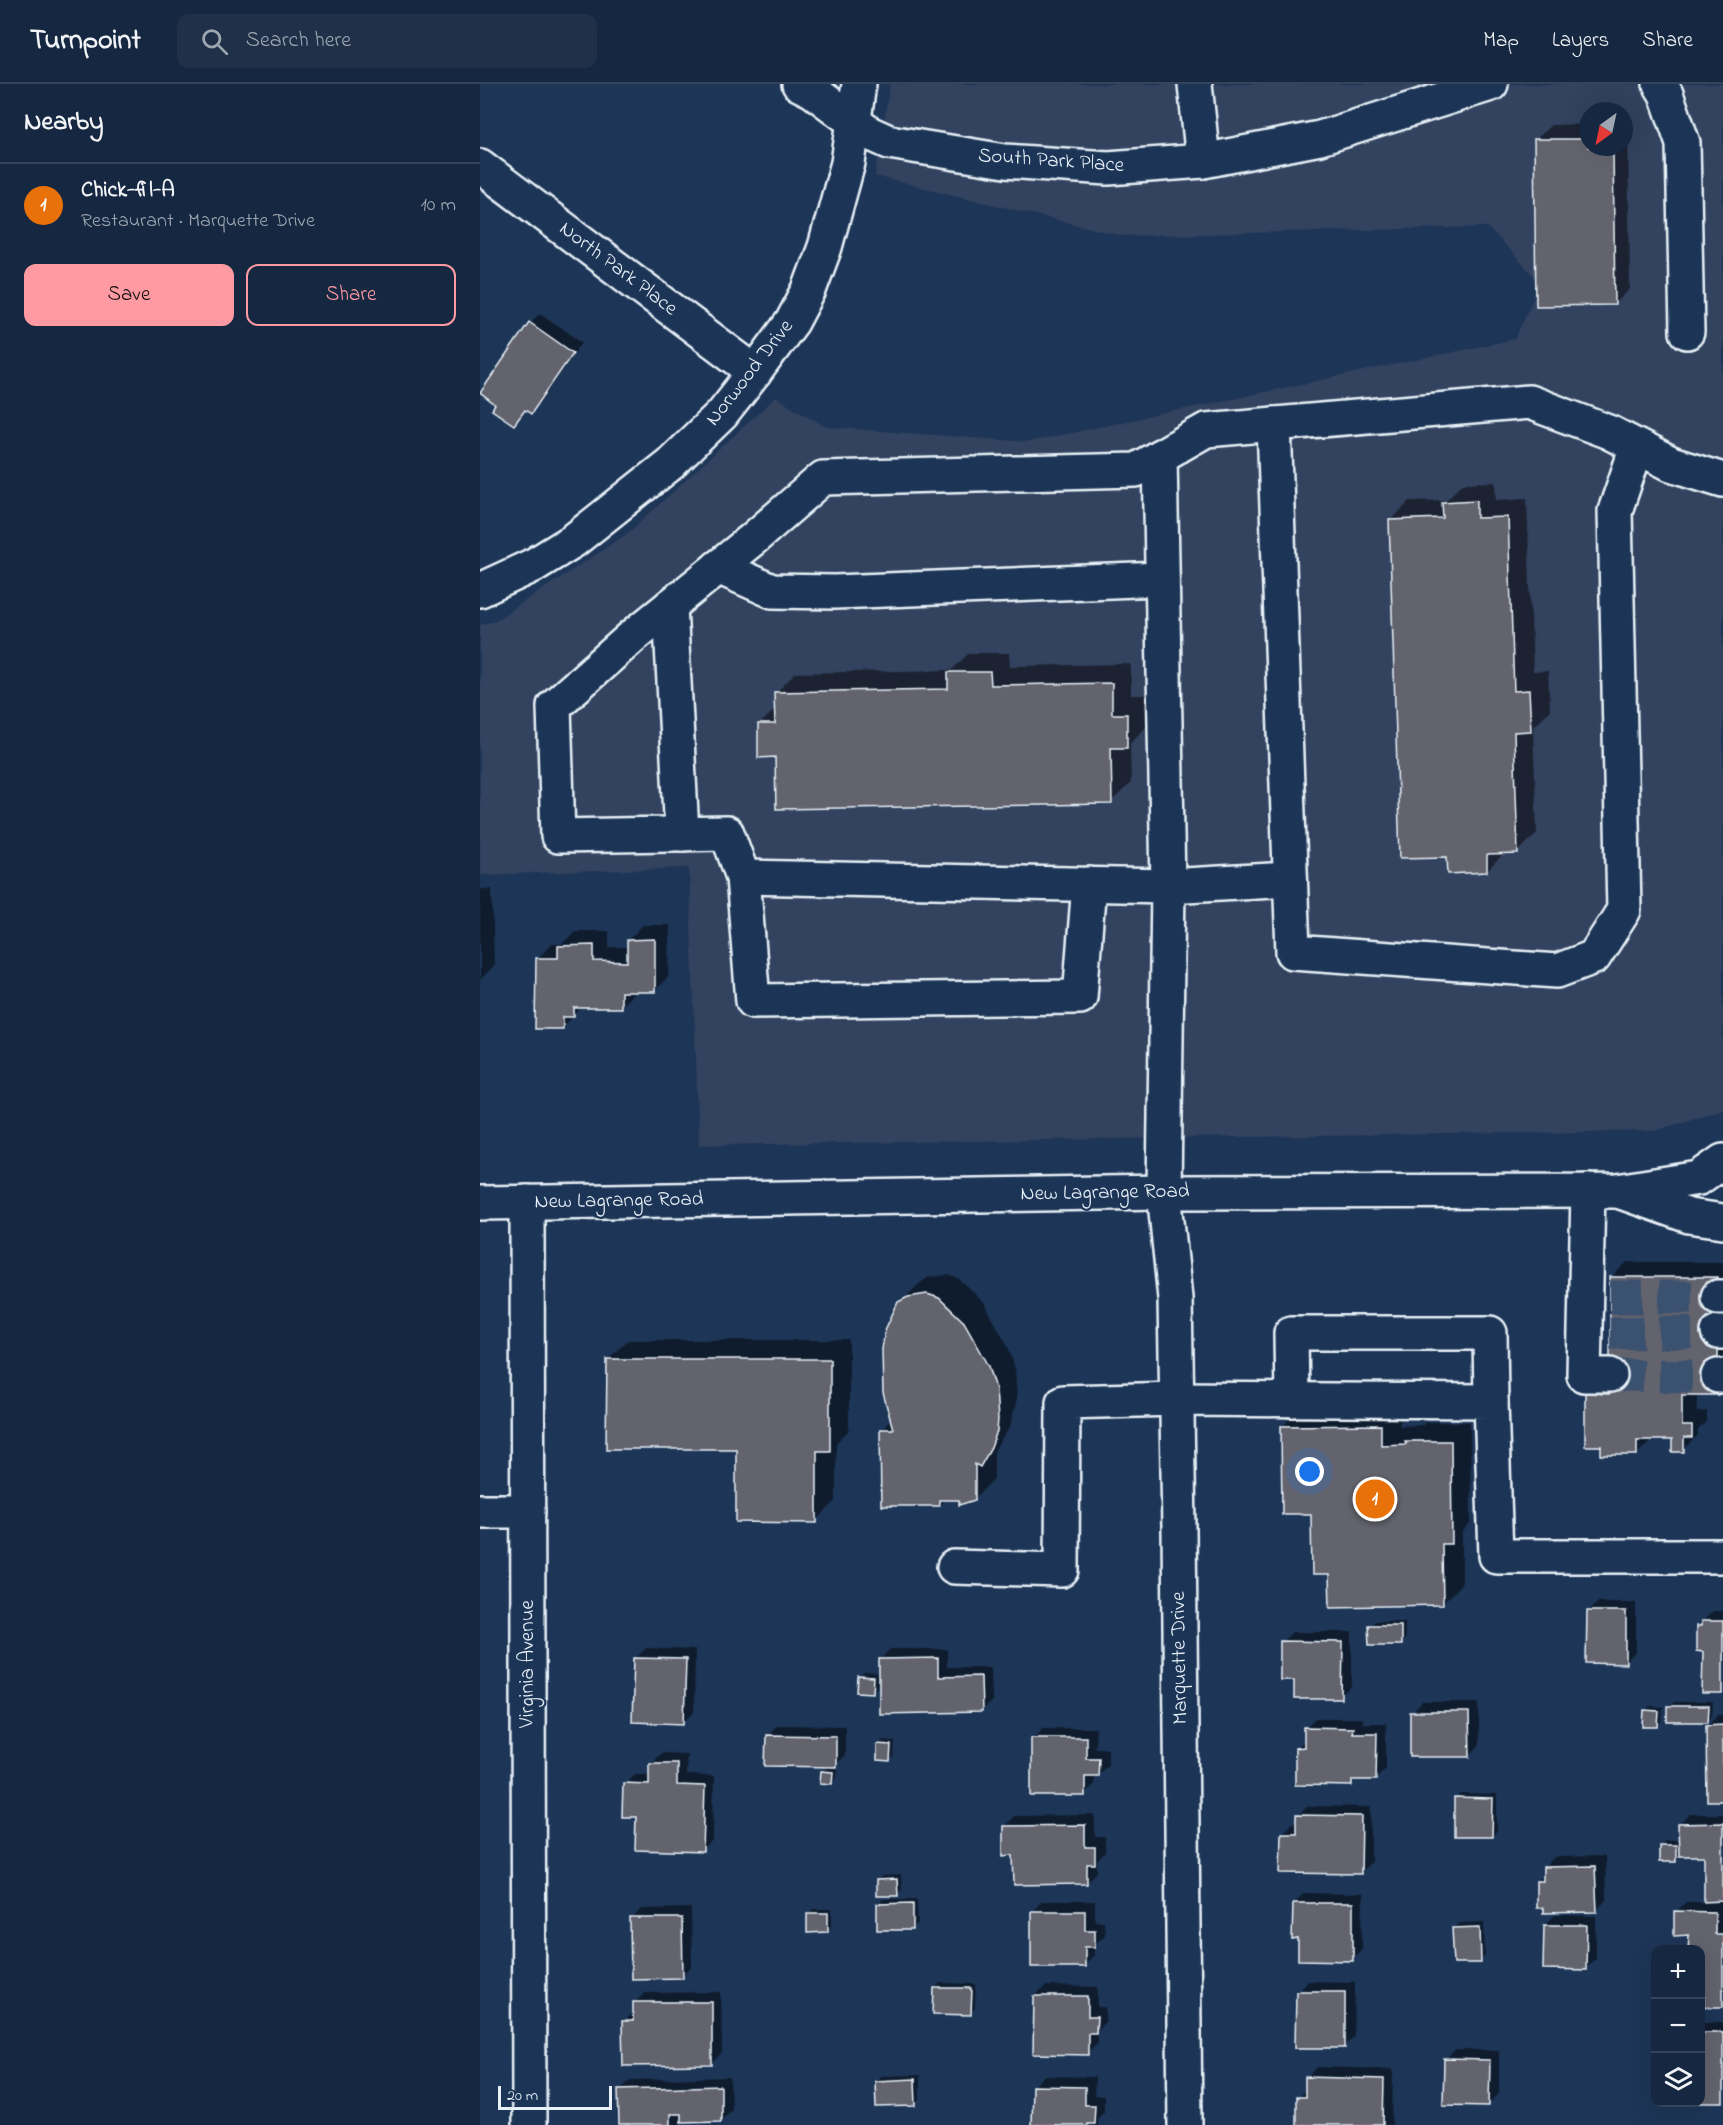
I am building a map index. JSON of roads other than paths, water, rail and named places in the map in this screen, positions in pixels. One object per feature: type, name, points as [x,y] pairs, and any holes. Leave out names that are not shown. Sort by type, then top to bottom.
[{"type":"street","name":"South Park Place","points":[[799,84],[813,90],[869,133],[889,142],[1005,161],[1108,168],[1203,161],[1320,138],[1491,84]]},
{"type":"street","name":"Norwood Drive","points":[[480,590],[534,565],[573,541],[661,471],[722,414],[755,372],[792,322],[809,290],[825,247],[848,163],[859,84]]},
{"type":"street","points":[[1195,84],[1203,161]]},
{"type":"street","points":[[1660,84],[1666,94],[1683,143],[1687,332]]},
{"type":"street","name":"North Park Place","points":[[480,166],[755,372]]},
{"type":"street","points":[[1089,884],[1080,997],[753,1001],[743,877],[727,833],[558,836],[554,706],[823,478],[1136,470],[1206,430],[1529,402],[1609,432],[1671,464],[1723,480]]},
{"type":"street","points":[[1274,424],[1293,952],[1557,971],[1594,957],[1624,910],[1615,511],[1637,447]]},
{"type":"street","name":"Marquette Drive","points":[[1160,456],[1168,886],[1164,1192],[1175,1298],[1185,2125]]},
{"type":"street","points":[[718,567],[772,591],[836,592],[1162,579]]},
{"type":"street","points":[[670,606],[682,834]]},
{"type":"street","points":[[743,877],[1168,886],[1290,879]]},
{"type":"street","name":"New Lagrange Road","points":[[480,1203],[1164,1192],[1603,1191],[1699,1178],[1723,1161]]},
{"type":"street","points":[[1610,1375],[1584,1375],[1597,1333],[1603,1191],[1689,1216],[1723,1221]]},
{"type":"street","name":"Virginia Avenue","points":[[527,1202],[529,2125]]},
{"type":"street","points":[[1292,1400],[1291,1333],[1490,1333],[1496,1556],[1723,1556]]},
{"type":"street","points":[[954,1567],[1062,1570],[1063,1402],[1177,1399],[1491,1401]]},
{"type":"street","points":[[480,1511],[528,1510]]},
{"type":"tunnel","points":[[1610,1297],[1718,1297]]},
{"type":"tunnel","points":[[1610,1333],[1718,1332]]},
{"type":"tunnel","points":[[1610,1375],[1718,1376]]},
{"type":"place","name":"Chick-fil-A","points":[[1375,1499]]}]
